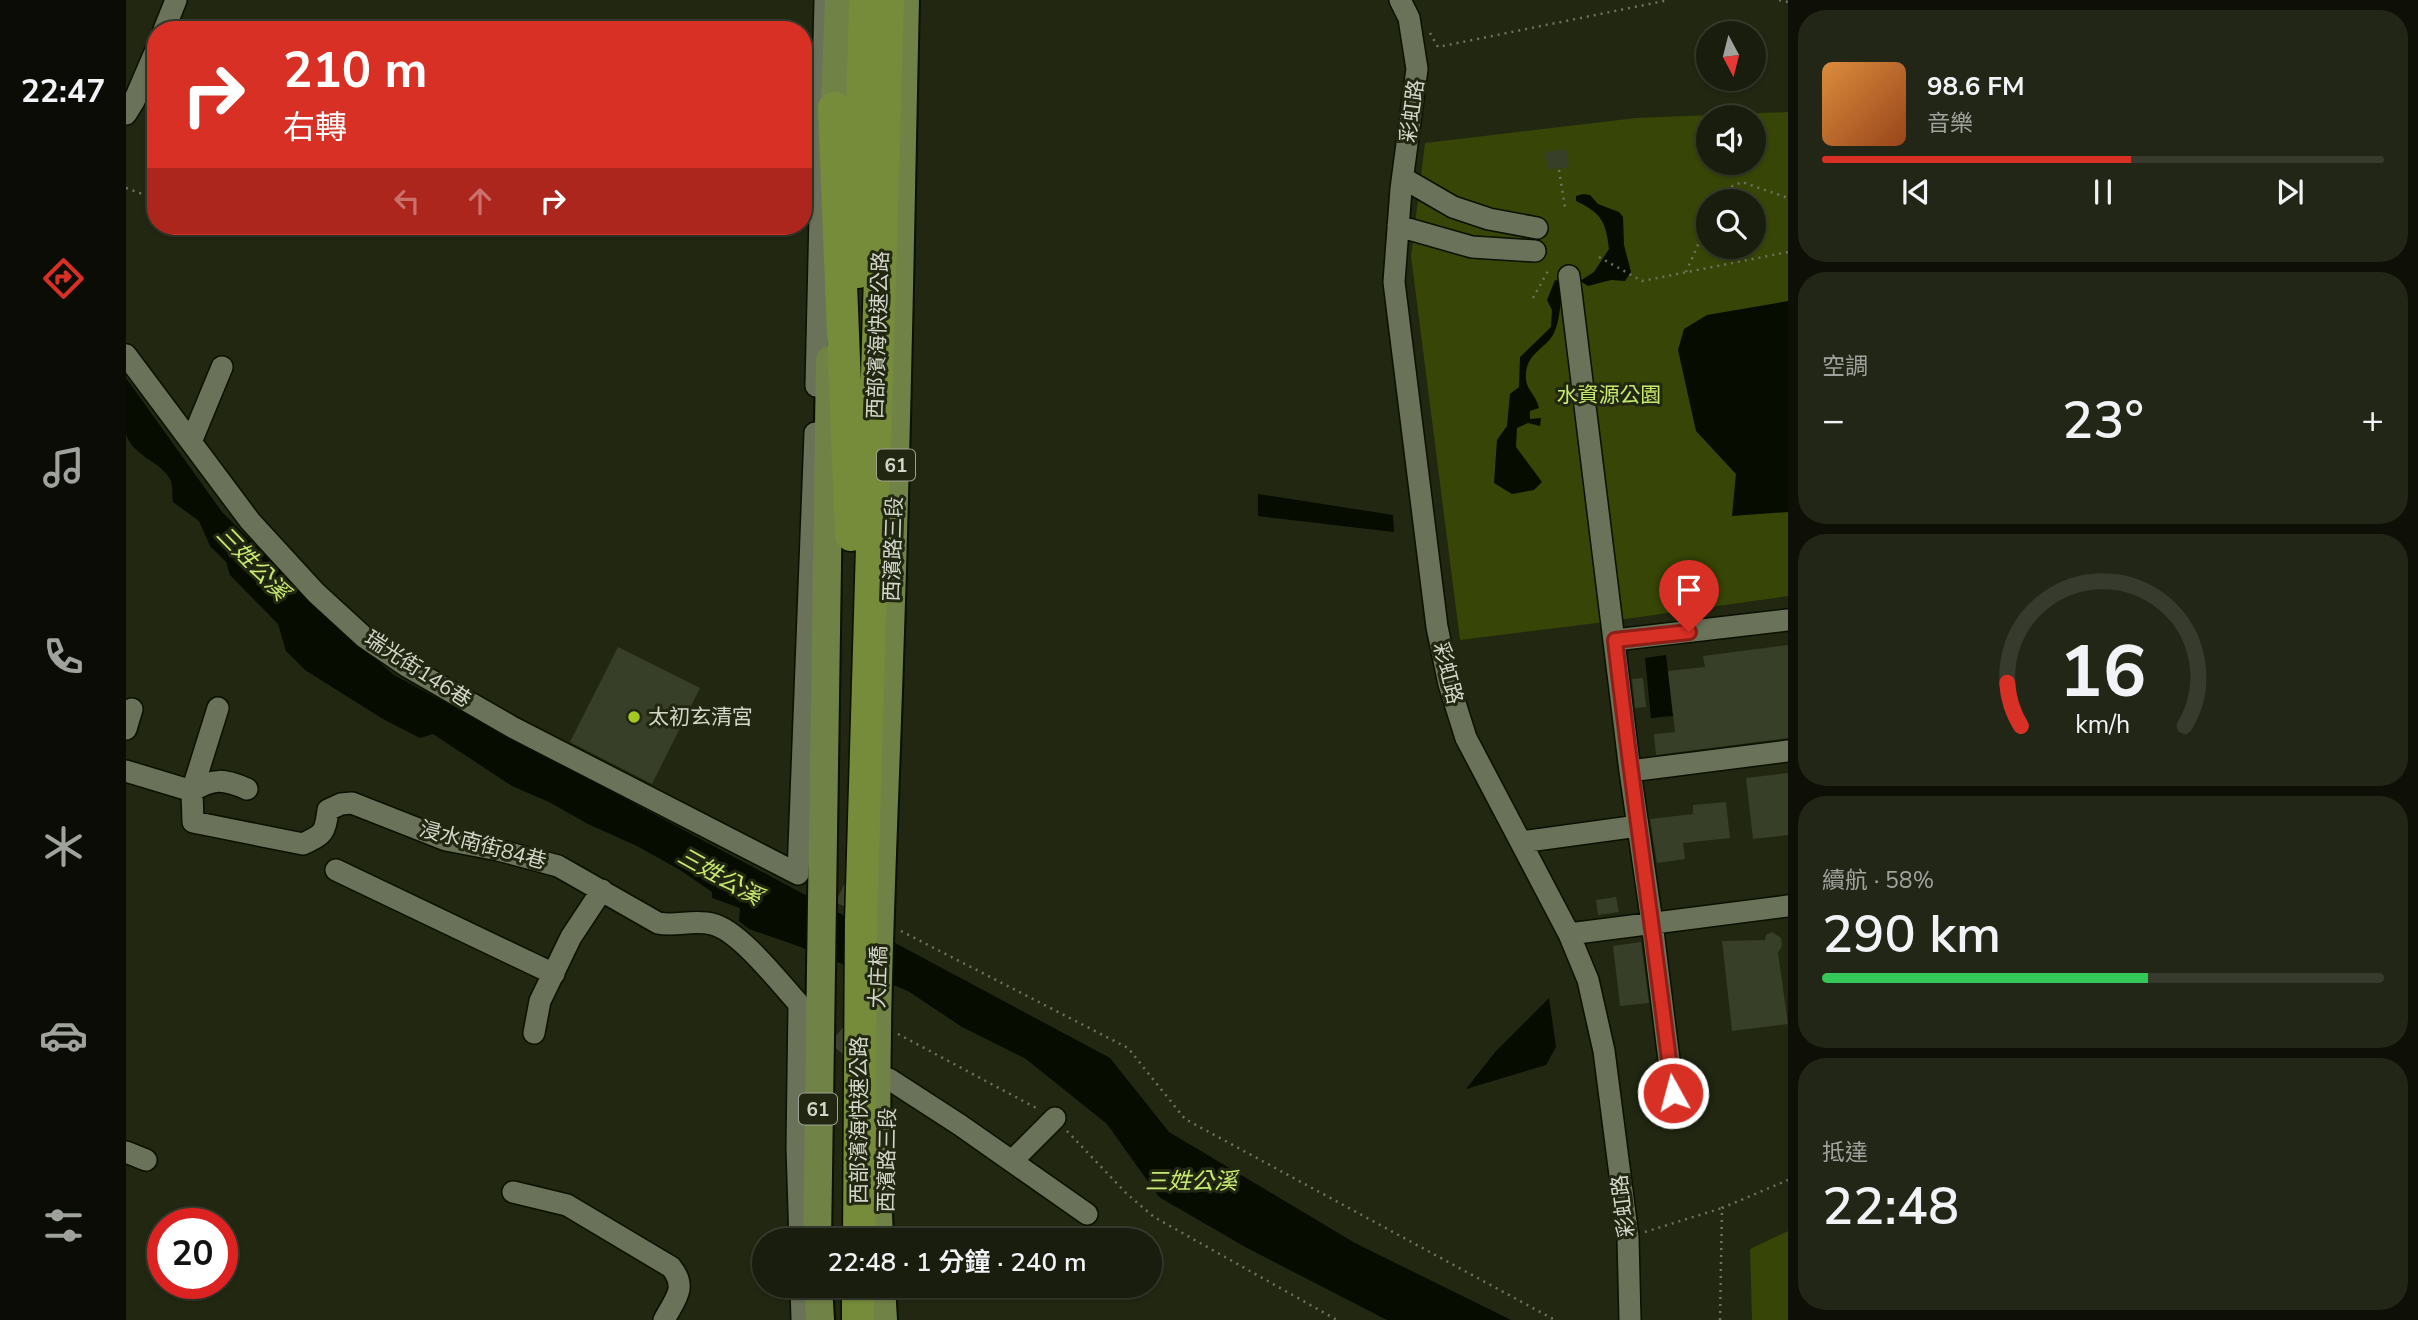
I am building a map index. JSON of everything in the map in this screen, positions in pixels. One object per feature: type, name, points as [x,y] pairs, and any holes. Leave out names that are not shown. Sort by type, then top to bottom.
[{"type":"highway","name":"西部濱海快速公路","points":[[859,916],[851,536],[865,0]]},
{"type":"highway","name":"西部濱海快速公路","points":[[859,916],[866,777],[888,0]]},
{"type":"highway","points":[[834,108],[851,536]]},
{"type":"highway","points":[[866,777],[896,455]]},
{"type":"highway","name":"大庄橋","points":[[858,1004],[859,916]]},
{"type":"highway","name":"西部濱海快速公路","points":[[839,1228],[858,1004]]},
{"type":"highway","name":"西部濱海快速公路","points":[[858,1004],[859,1228]]},
{"type":"highway","points":[[837,1320],[838,1298]]},
{"type":"highway","points":[[858,1298],[858,1320]]},
{"type":"main road","name":"61","points":[[819,1228],[858,1004],[859,916],[834,108],[839,0]]},
{"type":"main road","name":"西濱路三段","points":[[859,916],[896,455],[905,0]]},
{"type":"main road","name":"西濱路三段","points":[[858,1004],[875,1142],[878,1228]]},
{"type":"main road","points":[[819,1298],[820,1320]]},
{"type":"main road","points":[[882,1298],[883,1320]]},
{"type":"street","points":[[168,21],[176,0]]},
{"type":"street","name":"瑞光街146巷","points":[[126,355],[250,521],[316,593],[364,637],[408,667],[512,727],[798,874],[814,476],[825,0]]},
{"type":"street","name":"西濱路三段","points":[[859,916],[895,766],[914,205],[914,0]]},
{"type":"street","name":"彩虹路","points":[[1400,0],[1409,18],[1417,69],[1403,178],[1394,282],[1437,627],[1449,684],[1466,738],[1569,934],[1588,980],[1604,1051],[1628,1237],[1630,1320]]},
{"type":"street","points":[[126,114],[147,71]]},
{"type":"street","points":[[1403,178],[1453,207],[1489,219],[1537,228]]},
{"type":"street","points":[[1398,226],[1472,247],[1535,251]]},
{"type":"street","points":[[1559,273],[1615,640],[1673,1093]]},
{"type":"street","points":[[191,442],[222,367]]},
{"type":"street","points":[[1615,640],[1788,620]]},
{"type":"street","points":[[192,791],[218,708]]},
{"type":"street","points":[[1630,772],[1788,751]]},
{"type":"street","points":[[126,771],[192,791],[207,782],[231,782],[247,789]]},
{"type":"street","name":"浸水南街84巷","points":[[192,791],[193,822],[303,844],[326,830],[328,810],[341,804],[352,803],[446,840],[498,849],[558,866],[658,923],[671,926],[693,921],[714,924],[734,934],[799,1004],[797,1147],[800,1228]]},
{"type":"street","points":[[1522,842],[1638,826]]},
{"type":"street","points":[[336,870],[554,974]]},
{"type":"street","points":[[534,1033],[540,1001],[571,937],[601,890]]},
{"type":"street","points":[[1569,934],[1788,906]]},
{"type":"street","name":"西濱路三段","points":[[886,1228],[889,1079],[1012,1161]]},
{"type":"street","points":[[1055,1118],[1012,1161],[1087,1214]]},
{"type":"street","points":[[513,1192],[567,1205],[671,1267],[680,1280],[680,1290],[664,1320]]},
{"type":"street","points":[[801,1298],[802,1320]]},
{"type":"street","points":[[887,1298],[888,1320]]},
{"type":"path","points":[[1426,23],[1438,47],[1670,0]]},
{"type":"path","points":[[1779,0],[1788,2]]},
{"type":"path","points":[[1559,170],[1565,207]]},
{"type":"path","points":[[1726,189],[1741,182],[1762,189]]},
{"type":"path","points":[[126,188],[147,196]]},
{"type":"path","points":[[1766,191],[1788,198]]},
{"type":"path","points":[[1686,272],[1696,249]]},
{"type":"path","points":[[1599,257],[1642,281],[1788,252]]},
{"type":"path","points":[[1532,298],[1559,273]]},
{"type":"path","points":[[859,916],[895,928],[1128,1048],[1185,1119],[1555,1320]]},
{"type":"path","points":[[858,1004],[1055,1118],[1127,1194],[1154,1217],[1337,1320]]},
{"type":"path","points":[[1628,1237],[1722,1208],[1788,1180]]},
{"type":"path","points":[[1720,1320],[1722,1208]]},
{"type":"green space","name":"水資源公園","points":[[1788,112],[1788,596],[1460,640],[1411,256],[1425,143],[1636,118],[1696,116],[1696,175],[1766,175],[1766,113]]},
{"type":"green space","points":[[1788,1231],[1788,1320],[1752,1320],[1750,1249]]},
{"type":"water","points":[[1590,195],[1598,204],[1619,212],[1623,217],[1624,245],[1631,272],[1625,281],[1611,280],[1588,286],[1580,281],[1594,272],[1609,249],[1601,219],[1576,201],[1576,196]]},
{"type":"water","points":[[1555,280],[1561,281],[1556,329],[1531,358],[1526,371],[1527,384],[1539,408],[1530,411],[1530,419],[1541,418],[1540,426],[1528,423],[1517,428],[1516,447],[1542,482],[1534,490],[1512,494],[1494,483],[1497,440],[1507,426],[1510,394],[1519,387],[1520,357],[1551,327],[1552,310],[1547,300]]},
{"type":"water","points":[[1788,301],[1788,512],[1732,516],[1736,474],[1696,431],[1678,350],[1684,329],[1707,315]]},
{"type":"water","name":"三姓公溪","points":[[126,378],[222,512],[330,619],[394,675],[1110,1058],[1169,1132],[1355,1243],[1511,1320],[1387,1320],[1247,1248],[1159,1197],[1107,1124],[1026,1059],[962,1027],[908,991],[749,929],[739,921],[740,908],[712,898],[712,892],[680,870],[549,802],[512,786],[433,734],[420,738],[383,719],[305,670],[286,651],[278,624],[230,575],[226,562],[210,546],[199,521],[173,502],[172,483],[167,474],[130,442],[126,434]]},
{"type":"water","points":[[1258,494],[1393,515],[1394,532],[1258,516]]},
{"type":"water","points":[[1666,655],[1673,716],[1651,718],[1645,658]]},
{"type":"water","points":[[1549,998],[1556,1047],[1546,1065],[1466,1089],[1496,1051]]},
{"type":"building","points":[[1566,149],[1569,167],[1548,170],[1545,152]]},
{"type":"building","points":[[1788,645],[1788,738],[1656,755],[1654,734],[1675,732],[1668,671],[1705,667],[1703,656]]},
{"type":"building","name":"太初玄清宮","points":[[618,647],[700,688],[652,784],[570,742]]},
{"type":"building","points":[[1643,678],[1646,707],[1635,708],[1632,679]]},
{"type":"building","points":[[1788,773],[1788,835],[1753,839],[1746,778]]},
{"type":"building","points":[[1726,802],[1730,838],[1683,843],[1685,859],[1657,863],[1650,819],[1693,814],[1693,805]]},
{"type":"building","points":[[1616,897],[1619,912],[1598,915],[1596,900]]},
{"type":"building","points":[[1772,932],[1781,938],[1782,946],[1778,953],[1788,1024],[1732,1031],[1722,941],[1765,940],[1766,935]]},
{"type":"building","points":[[1641,942],[1649,1003],[1620,1006],[1613,946]]},
{"type":"tunnel","points":[[812,880],[872,908]]},
{"type":"tunnel","points":[[813,1015],[866,1060]]},
{"type":"place","name":"太初玄清宮","points":[[634,717]]},
{"type":"route","points":[[1673,1093],[1615,640],[1689,632]]}]
